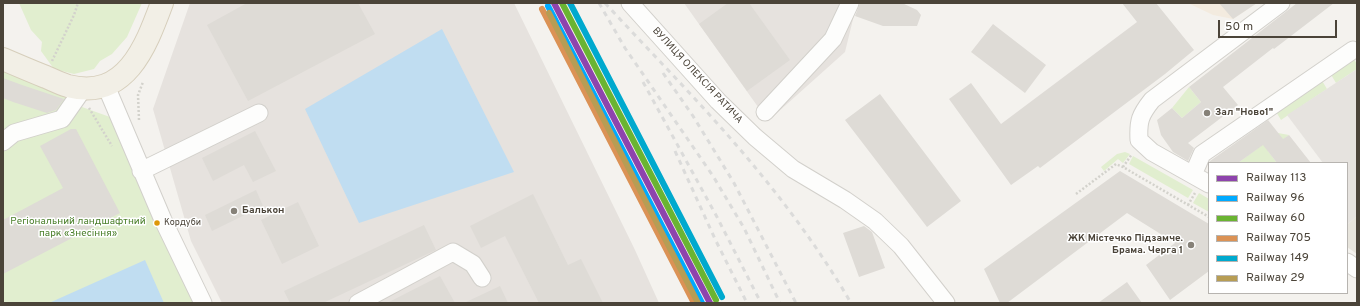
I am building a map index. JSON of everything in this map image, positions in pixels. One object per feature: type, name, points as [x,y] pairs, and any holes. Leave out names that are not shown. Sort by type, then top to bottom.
[{"type":"main road","points":[[3,59],[67,86],[83,89],[106,86],[124,75],[136,60],[149,39],[162,3]]},
{"type":"street","name":"ВУЛИЦЯ ОЛЕКСІЯ РАТИЧА","points":[[630,3],[718,101],[755,137],[794,168],[875,221],[901,246],[946,303]]},
{"type":"street","points":[[765,112],[833,38],[850,3]]},
{"type":"street","points":[[1281,3],[1152,100],[1142,112],[1138,126],[1139,140],[1152,152],[1200,183],[1202,154],[1353,50]]},
{"type":"street","points":[[106,86],[141,171],[203,303]]},
{"type":"street","points":[[7,135],[62,119],[83,89]]},
{"type":"street","points":[[141,171],[258,112]]},
{"type":"street","points":[[358,303],[453,252],[474,264],[482,278]]},
{"type":"street","points":[[1348,263],[1357,269]]},
{"type":"path","points":[[49,68],[74,15],[78,3]]},
{"type":"path","points":[[141,127],[139,119],[138,95],[143,80]]},
{"type":"path","points":[[1124,167],[1132,153]]},
{"type":"path","points":[[1076,194],[1116,164],[1124,167],[1208,216]]},
{"type":"path","points":[[1188,205],[1200,183]]},
{"type":"shaded area","points":[[190,3],[514,3],[635,250],[659,303],[222,303],[191,241],[153,109]]},
{"type":"shaded area","points":[[684,3],[857,3],[845,52],[768,121]]},
{"type":"shaded area","points":[[1188,3],[1257,3],[1233,19],[1213,15]]},
{"type":"shaded area","points":[[1357,69],[1357,216],[1348,224],[1348,162],[1322,162],[1287,115]]},
{"type":"shaded area","points":[[1357,216],[1357,254],[1348,248],[1348,224]]},
{"type":"green space","points":[[19,3],[142,3],[127,37],[112,54],[100,61],[94,69],[74,74],[54,69],[41,51],[42,42],[31,30]]},
{"type":"green space","points":[[1353,58],[1357,64],[1357,69],[1336,83],[1330,73]]},
{"type":"green space","name":"Регіональний ландшафтний парк «Знесіння»","points":[[3,70],[67,97],[82,107],[110,117],[195,303],[3,303]]},
{"type":"green space","points":[[1321,79],[1327,89],[1281,120],[1275,110]]},
{"type":"green space","points":[[1189,87],[1201,102],[1182,118],[1172,108]]},
{"type":"green space","points":[[1278,133],[1289,135],[1268,151],[1276,162],[1239,162]]},
{"type":"green space","points":[[1125,152],[1130,154],[1123,163],[1118,159],[1104,171],[1101,167],[1117,154]]},
{"type":"green space","points":[[1133,156],[1193,190],[1188,198],[1129,164]]},
{"type":"green space","points":[[1199,193],[1208,198],[1208,211],[1193,203]]},
{"type":"water","points":[[442,29],[514,172],[359,223],[305,109]]},
{"type":"water","points":[[145,260],[164,303],[49,303]]},
{"type":"building","points":[[247,3],[358,3],[375,34],[248,101],[207,25]]},
{"type":"building","points":[[728,3],[749,3],[790,60],[747,91],[699,24]]},
{"type":"building","points":[[860,3],[902,3],[917,10],[921,15],[917,26],[883,26],[855,16]]},
{"type":"building","points":[[1122,3],[1156,3],[1194,50],[1165,74],[1040,168],[1038,166],[1011,185],[949,99],[971,83],[1001,124],[1137,22]]},
{"type":"building","points":[[1219,3],[1257,3],[1233,19]]},
{"type":"building","points":[[1297,3],[1334,3],[1223,87],[1238,105],[1188,143],[1194,148],[1188,161],[1173,152],[1161,135],[1157,120],[1172,108],[1182,118],[1201,102],[1189,87]]},
{"type":"building","points":[[993,24],[1046,65],[1025,93],[971,52]]},
{"type":"building","points":[[3,78],[64,99],[56,110],[47,113],[13,102],[3,98]]},
{"type":"building","points":[[880,94],[961,201],[927,227],[845,120]]},
{"type":"building","points":[[1268,120],[1283,139],[1289,135],[1310,162],[1276,162],[1263,145],[1239,162],[1210,161]]},
{"type":"building","points":[[71,129],[76,129],[120,213],[3,274],[3,220],[63,188],[40,146]]},
{"type":"building","points":[[255,131],[276,171],[253,182],[244,165],[213,181],[202,158]]},
{"type":"building","points":[[1120,171],[1208,223],[1208,272],[1170,300],[1146,265],[1175,243],[1127,213],[1007,303],[1000,303],[984,269]]},
{"type":"building","name":"Балькон","points":[[256,190],[263,206],[212,231],[205,215]]},
{"type":"building","points":[[533,194],[568,265],[581,259],[603,303],[539,303],[505,236],[481,248],[470,226]]},
{"type":"building","points":[[298,202],[319,246],[282,264],[261,220]]},
{"type":"building","points":[[424,225],[436,250],[323,303],[290,303],[284,291]]},
{"type":"building","points":[[864,226],[872,232],[885,268],[859,277],[843,233]]},
{"type":"building","points":[[440,276],[455,303],[387,303]]},
{"type":"building","name":"ЖК Містечко Підзамче. Брама. Черга 1","points":[[1127,282],[1142,303],[1098,303]]},
{"type":"building","points":[[500,286],[508,303],[464,303]]},
{"type":"railway","points":[[599,3],[625,48],[713,176],[744,228],[780,303]]},
{"type":"railway","points":[[605,3],[678,80],[763,177],[816,247],[851,303]]},
{"type":"railway","points":[[663,73],[693,116],[734,183],[796,303]]},
{"type":"railway","points":[[643,82],[717,217],[761,303]]},
{"type":"railway","points":[[675,151],[715,239],[747,303]]},
{"type":"rail line","name":"113","points":[[554,3],[710,303]]},
{"type":"rail line","name":"60","points":[[562,3],[716,300]]},
{"type":"rail line","name":"149","points":[[570,3],[722,297]]},
{"type":"rail line","name":"96","points":[[548,6],[702,303]]},
{"type":"rail line","name":"705","points":[[542,9],[694,303]]},
{"type":"rail line","name":"29","points":[[549,13],[698,303]]},
{"type":"place","name":"Зал \"Ново1\"","points":[[1207,113]]},
{"type":"place","name":"Балькон","points":[[234,211]]},
{"type":"place","name":"Кордуби","points":[[157,223]]},
{"type":"place","name":"ЖК Містечко Підзамче. Брама. Черга 1","points":[[1191,245]]}]
